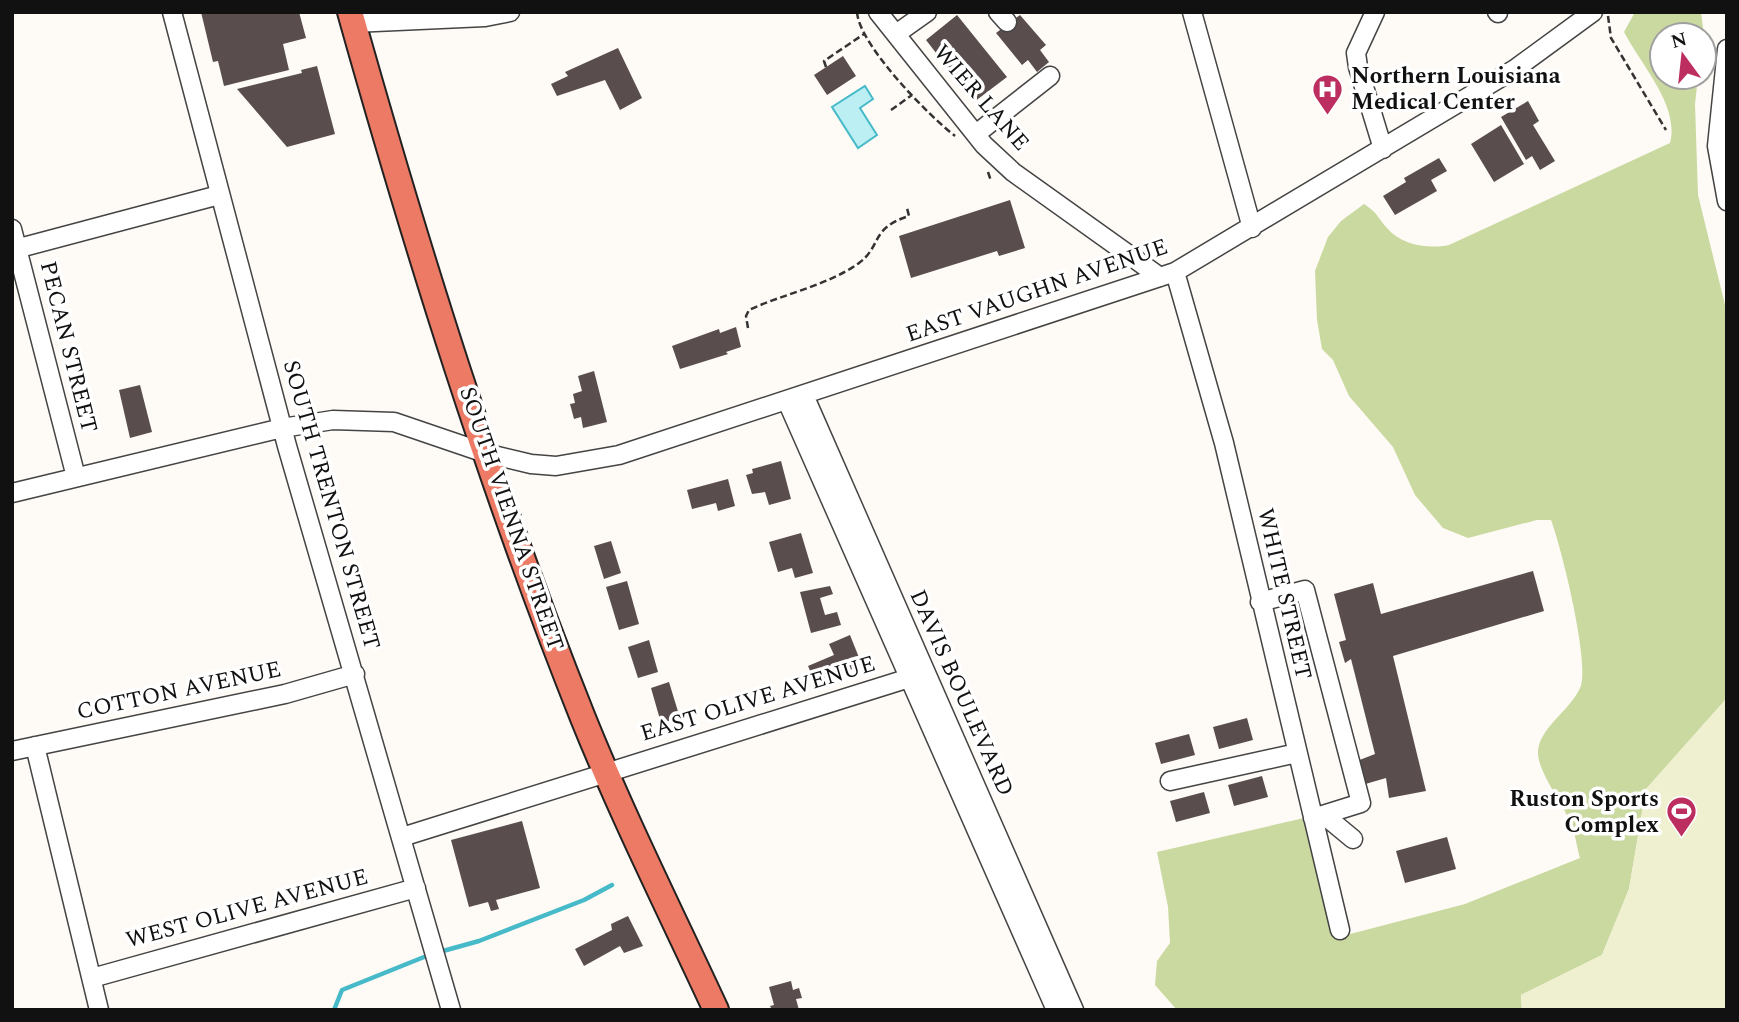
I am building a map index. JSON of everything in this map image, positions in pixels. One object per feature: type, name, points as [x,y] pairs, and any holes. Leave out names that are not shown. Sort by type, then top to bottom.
[{"type":"highway","name":"SOUTH VIENNA STREET","points":[[352,18],[485,453],[529,579],[606,771],[716,1010]]},
{"type":"street","name":"SOUTH TRENTON STREET","points":[[172,12],[282,428],[451,1010]]},
{"type":"street","points":[[352,18],[485,17],[510,12]]},
{"type":"street","name":"WIER LANE","points":[[878,12],[976,134],[1013,172],[1168,274]]},
{"type":"street","points":[[896,34],[927,12]]},
{"type":"street","points":[[1192,12],[1252,228]]},
{"type":"street","points":[[1375,12],[1356,53],[1383,149]]},
{"type":"street","name":"EAST VAUGHN AVENUE","points":[[12,493],[282,428],[333,421],[394,422],[485,453],[531,464],[556,466],[598,461],[1168,274],[1252,228],[1515,69],[1590,13]]},
{"type":"street","points":[[1727,49],[1717,146],[1727,201]]},
{"type":"street","points":[[976,134],[1050,76]]},
{"type":"street","points":[[15,249],[219,195]]},
{"type":"street","name":"PECAN STREET","points":[[12,229],[76,477]]},
{"type":"street","name":"WHITE STREET","points":[[1168,274],[1224,443],[1297,753],[1318,816],[1340,930]]},
{"type":"street","name":"DAVIS BOULEVARD","points":[[796,398],[918,675],[1074,1010]]},
{"type":"street","points":[[1260,601],[1305,590],[1361,803],[1318,816]]},
{"type":"street","name":"COTTON AVENUE","points":[[12,751],[285,694],[355,674]]},
{"type":"street","name":"DAVIS BOULEVARD","points":[[918,675],[1056,1010]]},
{"type":"street","name":"EAST OLIVE AVENUE","points":[[606,771],[918,675]]},
{"type":"street","points":[[35,746],[99,1010]]},
{"type":"street","points":[[1170,781],[1297,753]]},
{"type":"street","points":[[402,837],[606,771]]},
{"type":"street","points":[[1318,816],[1353,839]]},
{"type":"street","name":"WEST OLIVE AVENUE","points":[[92,978],[416,888]]},
{"type":"path","points":[[857,12],[864,34],[927,114],[956,137]]},
{"type":"path","points":[[1608,12],[1611,38],[1666,130]]},
{"type":"path","points":[[825,67],[824,61],[864,34]]},
{"type":"path","points":[[891,110],[912,95]]},
{"type":"path","points":[[984,165],[991,181]]},
{"type":"path","points":[[748,328],[746,316],[752,308],[783,299],[861,262],[883,228],[909,216],[907,208]]},
{"type":"green space","points":[[1635,12],[1701,12],[1702,21],[1648,21],[1648,71],[1624,32]]},
{"type":"green space","points":[[1660,91],[1696,91],[1698,195],[1727,313],[1727,698],[1646,789],[1629,889],[1602,955],[1521,995],[1522,1010],[1177,1010],[1155,985],[1157,961],[1170,943],[1168,907],[1157,852],[1304,818],[1335,938],[1465,904],[1580,858],[1572,827],[1543,771],[1538,754],[1543,736],[1575,696],[1582,676],[1582,656],[1573,606],[1551,520],[1537,520],[1468,538],[1443,528],[1415,495],[1393,447],[1349,396],[1333,360],[1322,349],[1317,320],[1315,271],[1328,237],[1341,221],[1364,204],[1400,239],[1416,245],[1449,245],[1670,143],[1672,129]]},
{"type":"green space","name":"Ruston Sports Complex","points":[[1727,698],[1727,1010],[1522,1010],[1521,995],[1602,955],[1629,889],[1646,789]]},
{"type":"water","points":[[865,86],[873,99],[860,108],[877,135],[858,148],[832,107]]},
{"type":"building","points":[[201,12],[299,12],[306,38],[283,44],[289,70],[224,86],[218,61],[213,62]]},
{"type":"building","points":[[957,15],[1007,77],[974,102],[926,40]]},
{"type":"building","points":[[1020,15],[1046,45],[1040,50],[1049,62],[1037,72],[1028,60],[1022,65],[996,33]]},
{"type":"building","points":[[618,48],[642,98],[620,110],[605,80],[557,96],[551,84],[568,76],[565,72]]},
{"type":"building","points":[[843,56],[856,76],[827,95],[814,75]]},
{"type":"building","points":[[317,66],[335,134],[287,147],[237,89],[302,73],[301,70]]},
{"type":"building","points":[[1528,101],[1539,121],[1533,125],[1555,161],[1540,170],[1532,156],[1526,160],[1501,117]]},
{"type":"building","points":[[1501,125],[1524,164],[1494,182],[1471,144]]},
{"type":"building","points":[[1439,158],[1447,171],[1431,180],[1437,191],[1395,215],[1383,196],[1406,182],[1404,178]]},
{"type":"building","points":[[1010,200],[1025,248],[999,256],[997,251],[911,278],[899,236]]},
{"type":"building","points":[[736,327],[741,347],[726,352],[728,354],[680,369],[672,346],[719,329],[720,333]]},
{"type":"building","points":[[594,371],[607,422],[583,428],[581,417],[574,419],[570,404],[575,403],[573,394],[582,391],[578,376]]},
{"type":"building","points":[[140,385],[152,432],[130,438],[119,390]]},
{"type":"building","points":[[781,461],[791,499],[769,505],[765,492],[752,494],[746,475],[753,473],[752,469]]},
{"type":"building","points":[[728,479],[735,506],[718,511],[716,503],[692,509],[687,490]]},
{"type":"building","points":[[801,533],[813,573],[795,578],[792,568],[778,572],[769,542]]},
{"type":"building","points":[[611,541],[621,573],[604,579],[594,546]]},
{"type":"building","points":[[1533,571],[1544,611],[1393,656],[1426,791],[1389,798],[1386,778],[1362,785],[1357,761],[1375,754],[1351,659],[1345,663],[1339,642],[1346,640],[1334,594],[1373,583],[1381,614]]},
{"type":"building","points":[[627,581],[639,624],[619,630],[606,587]]},
{"type":"building","points":[[830,586],[833,594],[820,598],[825,615],[837,612],[841,625],[811,633],[800,592]]},
{"type":"building","points":[[850,635],[862,665],[816,684],[808,666],[834,655],[829,644]]},
{"type":"building","points":[[649,640],[658,672],[638,678],[628,647]]},
{"type":"building","points":[[669,682],[680,718],[661,723],[651,688]]},
{"type":"building","points":[[1247,718],[1253,740],[1219,749],[1213,727]]},
{"type":"building","points":[[1189,734],[1195,755],[1161,764],[1155,743]]},
{"type":"building","points":[[1262,776],[1268,797],[1234,806],[1228,785]]},
{"type":"building","points":[[1204,792],[1210,813],[1176,822],[1170,801]]},
{"type":"building","points":[[522,821],[540,888],[496,900],[499,909],[491,911],[488,902],[469,907],[451,840]]},
{"type":"building","points":[[1447,837],[1456,869],[1405,883],[1396,851]]},
{"type":"building","points":[[628,916],[643,946],[624,953],[620,946],[584,966],[575,949],[612,930],[611,924]]},
{"type":"building","points":[[791,981],[793,990],[799,988],[802,998],[796,999],[799,1010],[772,1010],[770,1006],[774,1005],[769,987]]},
{"type":"waterway","points":[[443,951],[479,941],[584,900],[612,885]]},
{"type":"waterway","points":[[334,1010],[342,990],[429,955]]},
{"type":"place","name":"Northern Louisiana Medical Center","points":[[1328,116]]},
{"type":"place","name":"Ruston Sports Complex","points":[[1682,839]]}]
